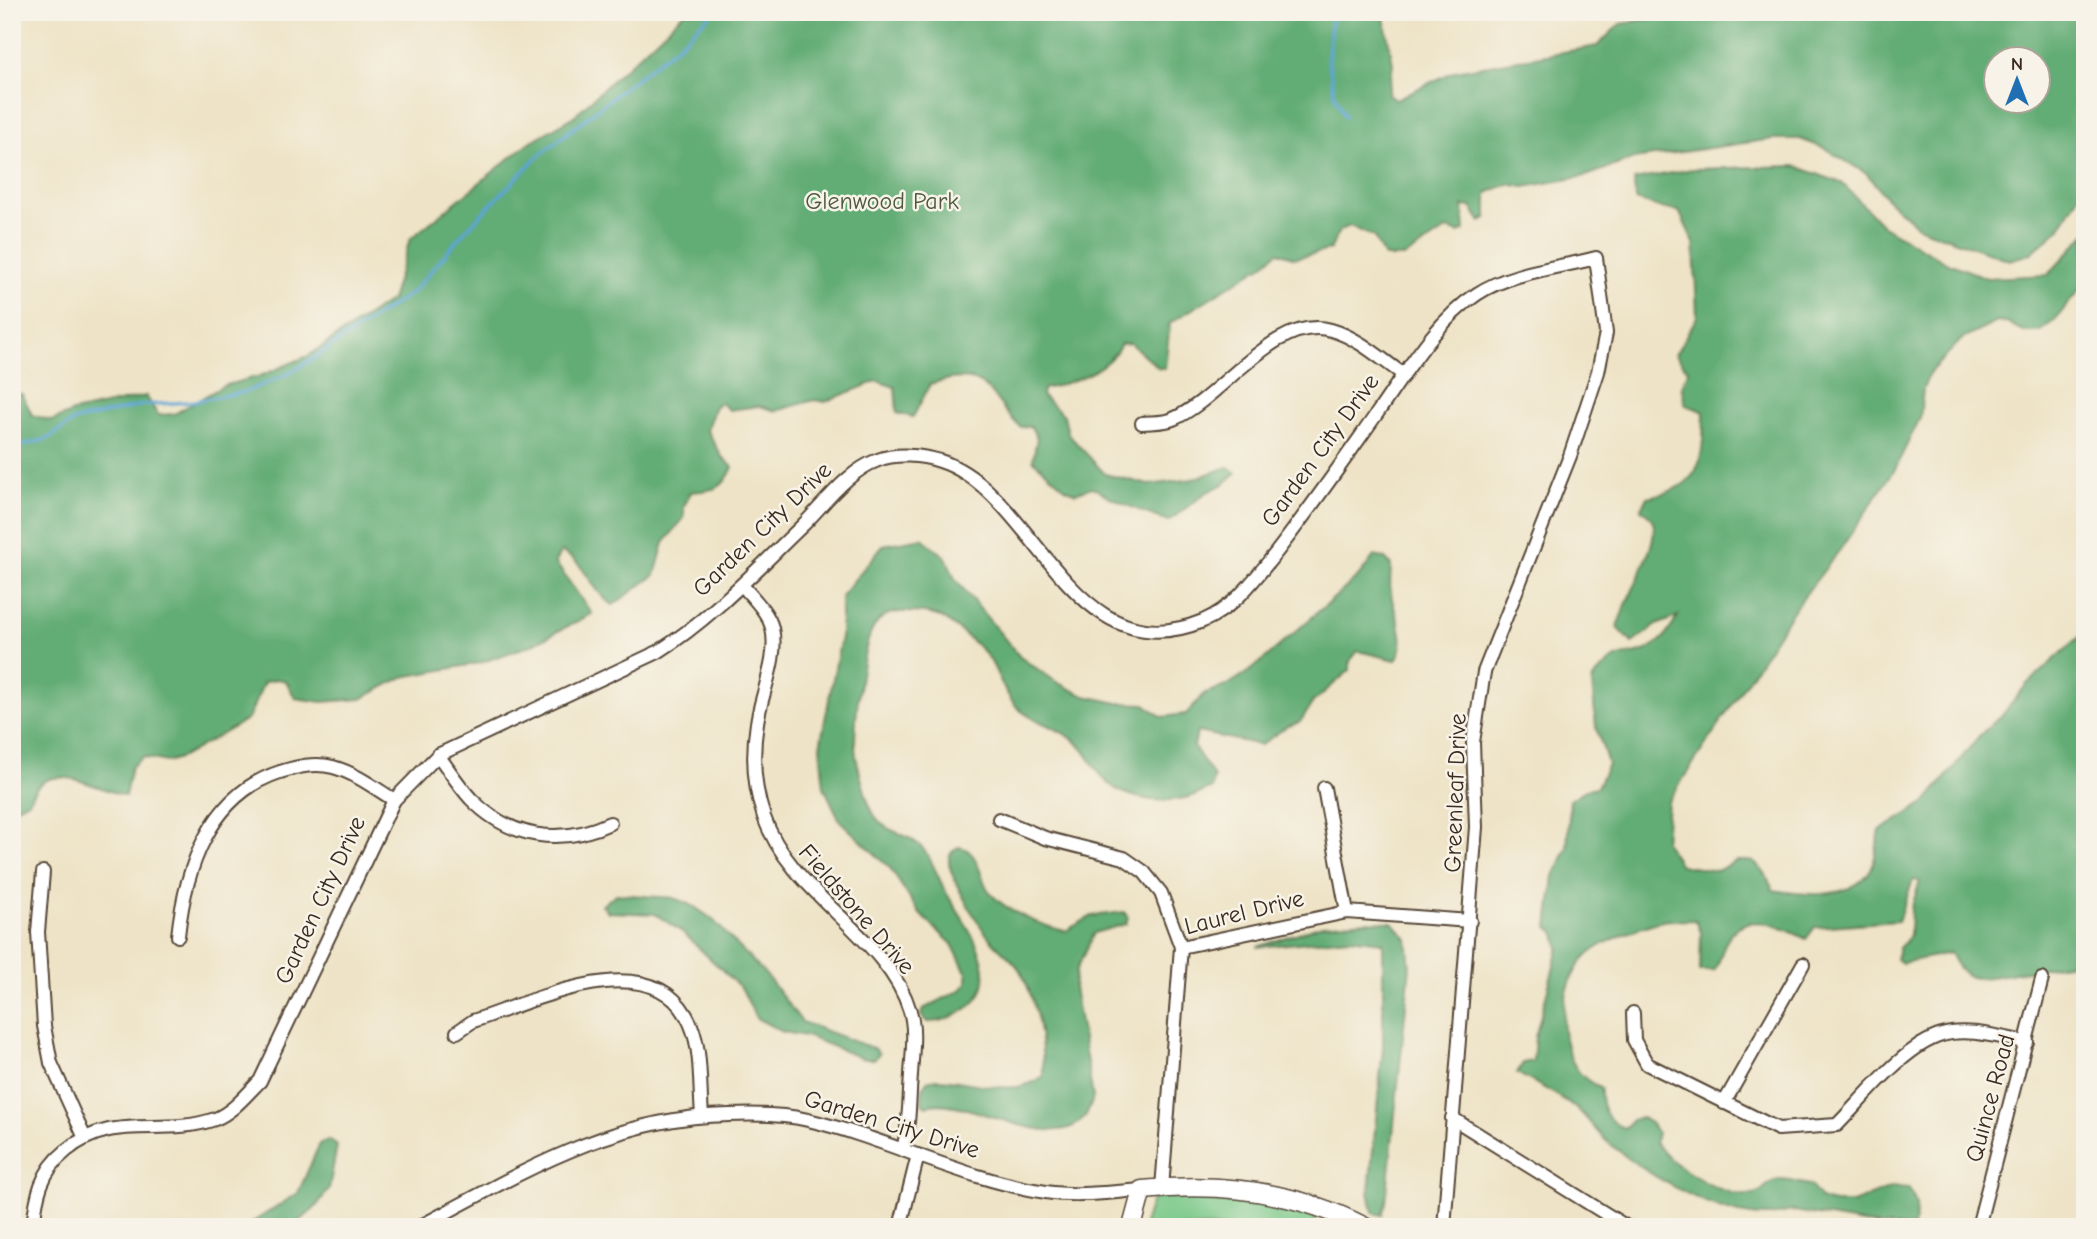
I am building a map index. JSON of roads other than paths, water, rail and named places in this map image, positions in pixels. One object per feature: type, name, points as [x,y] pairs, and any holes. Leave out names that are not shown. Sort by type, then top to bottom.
[{"type":"street","name":"Garden City Drive","points":[[33,1227],[36,1198],[44,1175],[56,1159],[84,1136],[116,1128],[185,1127],[218,1118],[240,1102],[260,1081],[394,800],[415,775],[438,755],[659,652],[682,637],[742,585],[854,474],[879,460],[907,456],[938,461],[964,471],[993,498],[1078,595],[1102,614],[1125,625],[1153,629],[1184,627],[1228,608],[1247,589],[1311,508],[1404,375],[1458,308],[1497,282],[1596,258]]},
{"type":"street","name":"Greenleaf Drive","points":[[1444,1227],[1476,827],[1473,742],[1484,672],[1570,456],[1598,372],[1606,333],[1596,258]]},
{"type":"street","points":[[1142,423],[1172,420],[1279,339],[1300,331],[1329,329],[1354,339],[1404,375]]},
{"type":"street","name":"Fieldstone Drive","points":[[742,585],[763,611],[772,628],[772,649],[757,722],[754,760],[757,788],[772,840],[789,865],[875,954],[900,989],[911,1012],[913,1034],[908,1131],[903,1149]]},
{"type":"street","points":[[438,755],[471,799],[491,815],[515,828],[541,837],[567,838],[587,834],[610,823]]},
{"type":"street","points":[[178,936],[182,898],[193,861],[211,825],[239,796],[268,776],[303,765],[331,766],[361,779],[394,800]]},
{"type":"street","points":[[1324,788],[1346,912]]},
{"type":"street","points":[[999,820],[1045,838],[1124,858],[1144,872],[1161,893],[1181,947]]},
{"type":"street","points":[[43,872],[38,932],[44,1026],[51,1063],[84,1136]]},
{"type":"street","name":"Laurel Drive","points":[[1162,1188],[1181,947],[1346,912],[1470,921]]},
{"type":"street","points":[[1724,1103],[1803,964]]},
{"type":"street","points":[[457,1032],[473,1021],[598,981],[625,979],[652,984],[671,997],[686,1014],[696,1040],[702,1115]]},
{"type":"street","name":"Quince Road","points":[[1978,1227],[2042,979]]},
{"type":"street","points":[[1633,1013],[1634,1040],[1647,1064],[1778,1129],[1837,1125],[1911,1051],[1943,1034],[1978,1034],[2027,1042]]},
{"type":"street","name":"Garden City Drive","points":[[419,1227],[576,1147],[654,1122],[702,1115],[761,1114],[806,1119],[1006,1185],[1049,1193],[1237,1187],[1323,1207],[1365,1227]]},
{"type":"street","points":[[1452,1118],[1627,1227]]},
{"type":"street","points":[[900,1227],[918,1155]]},
{"type":"street","points":[[1132,1227],[1142,1190]]},
{"type":"waterway","points":[[12,448],[47,439],[74,421],[143,405],[189,402],[245,392],[286,375],[311,360],[413,292],[463,233],[536,158],[677,46],[713,12]]},
{"type":"waterway","points":[[1332,12],[1328,59],[1335,96],[1345,117]]},
{"type":"park label","name":"Glenwood Park","points":[[882,201]]}]
